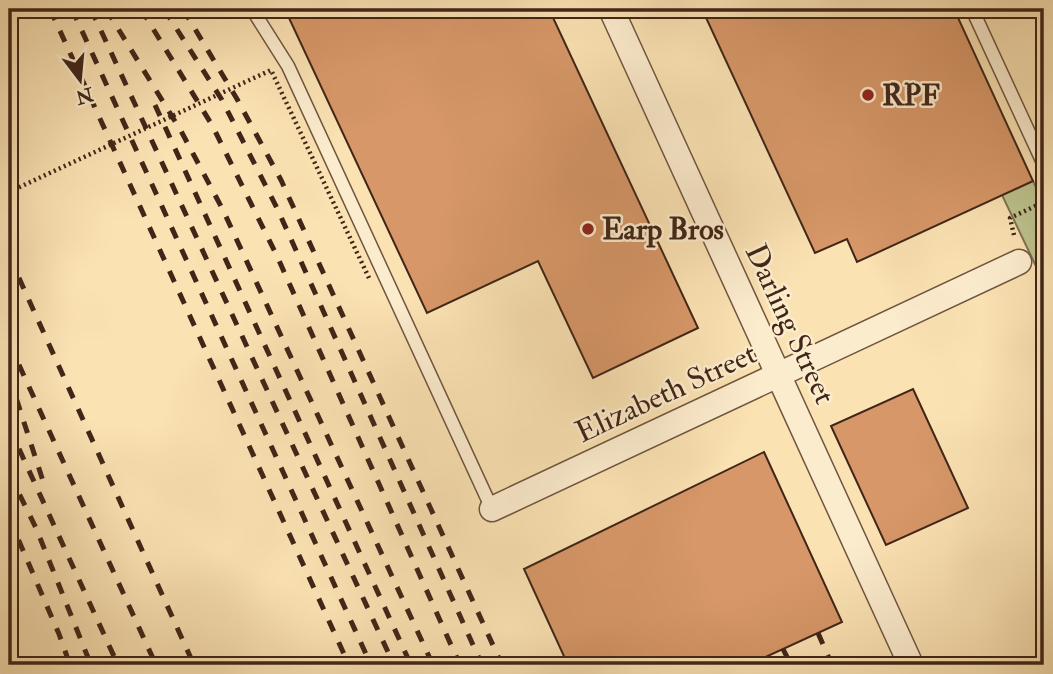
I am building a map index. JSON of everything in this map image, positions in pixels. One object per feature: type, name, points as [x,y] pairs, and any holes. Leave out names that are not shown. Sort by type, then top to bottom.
[{"type":"street","name":"Darling Street","points":[[611,9],[911,665]]},
{"type":"street","name":"Elizabeth Street","points":[[492,509],[1019,262]]},
{"type":"lane","points":[[252,9],[288,66],[492,509]]},
{"type":"lane","points":[[972,9],[1044,165]]},
{"type":"path","points":[[9,192],[271,70],[369,278]]},
{"type":"path","points":[[1019,262],[1010,218],[1044,202]]},
{"type":"green space","points":[[1033,181],[1044,205],[1044,283],[1002,195]]},
{"type":"building","name":"Earp Bros","points":[[310,9],[549,9],[698,328],[593,378],[538,261],[427,313],[289,18]]},
{"type":"building","name":"RPF","points":[[702,9],[954,9],[1033,181],[857,262],[847,239],[815,253]]},
{"type":"building","points":[[913,389],[968,508],[886,545],[831,426]]},
{"type":"building","points":[[764,452],[842,622],[748,665],[568,665],[524,569]]},
{"type":"railway","points":[[50,9],[349,665]]},
{"type":"railway","points":[[72,9],[371,665]]},
{"type":"railway","points":[[91,9],[394,665]]},
{"type":"railway","points":[[106,9],[181,131],[223,210],[433,665]]},
{"type":"railway","points":[[141,9],[212,125],[277,256],[460,665]]},
{"type":"railway","points":[[164,9],[222,100],[277,208],[482,665]]},
{"type":"railway","points":[[183,9],[237,99],[281,180],[502,665]]},
{"type":"railway","points":[[155,105],[411,665]]},
{"type":"railway","points":[[9,256],[194,665]]},
{"type":"railway","points":[[9,343],[156,665]]},
{"type":"railway","points":[[9,376],[43,481]]},
{"type":"railway","points":[[9,427],[118,665]]},
{"type":"railway","points":[[9,473],[36,528],[91,665]]},
{"type":"railway","points":[[9,518],[70,665]]},
{"type":"railway","points":[[818,633],[832,665]]},
{"type":"railway","points":[[783,649],[791,665]]},
{"type":"place","name":"RPF","points":[[868,95]]},
{"type":"place","name":"Earp Bros","points":[[588,229]]}]
